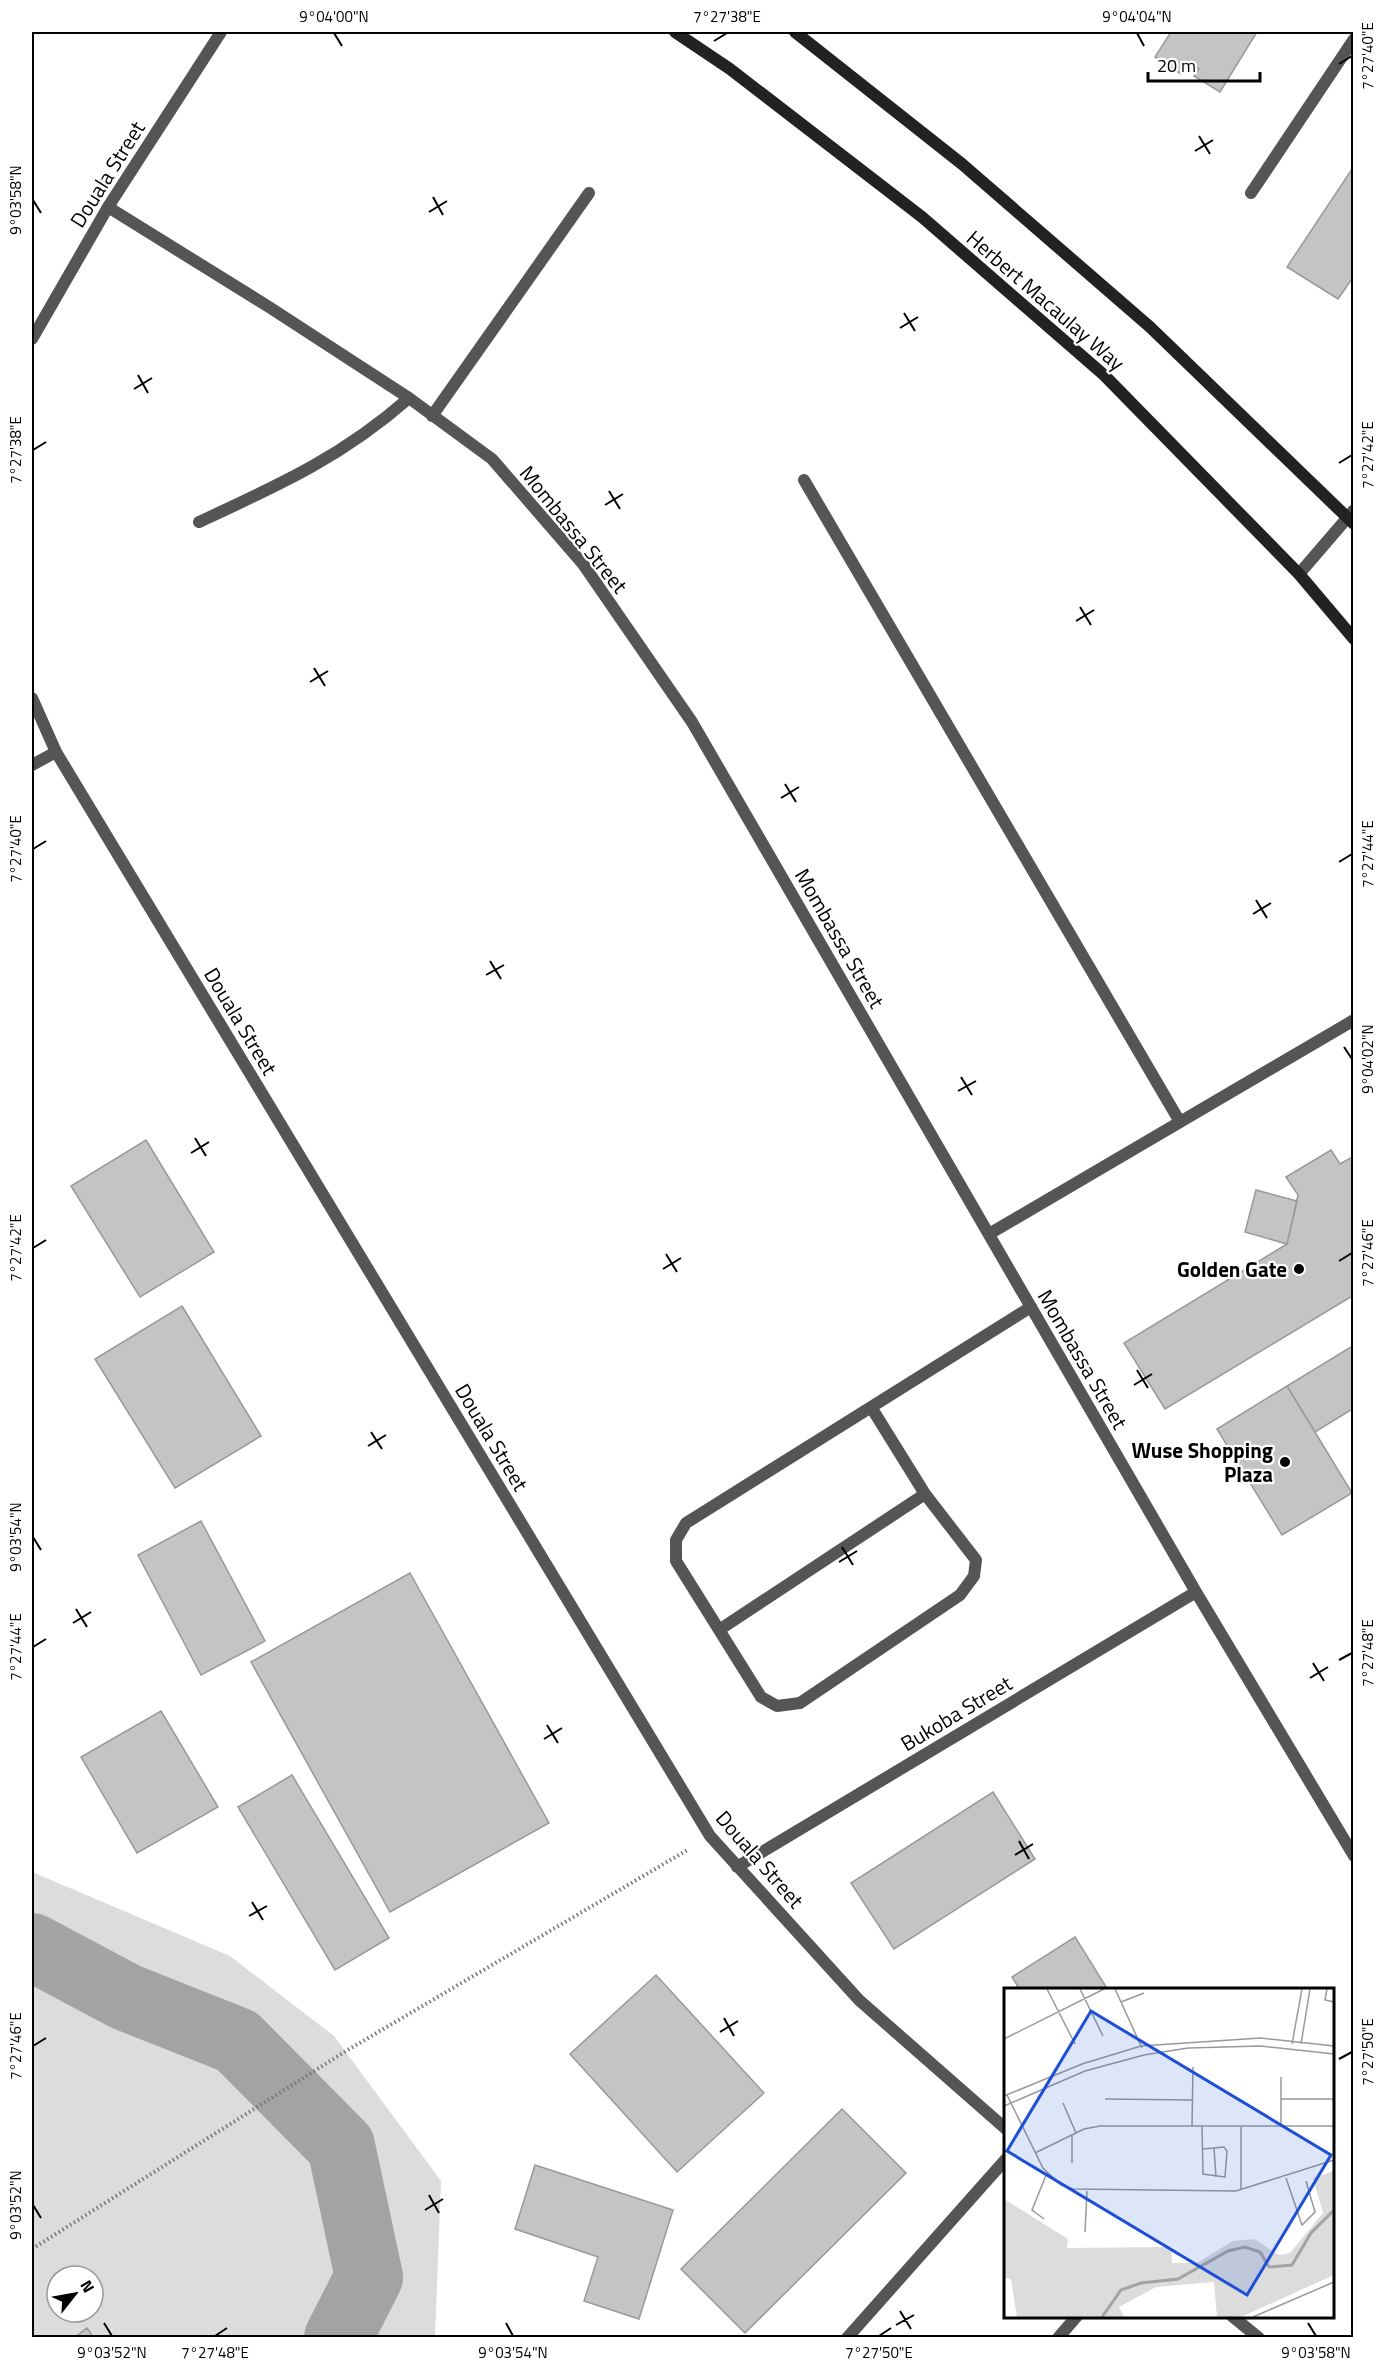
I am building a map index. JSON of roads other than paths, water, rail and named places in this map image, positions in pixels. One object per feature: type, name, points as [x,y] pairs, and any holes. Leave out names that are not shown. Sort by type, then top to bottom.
[{"type":"main road","name":"Herbert Macaulay Way","points":[[675,32],[730,69],[922,217],[1104,375],[1299,574],[1353,639]]},
{"type":"main road","points":[[795,32],[962,164],[1150,327],[1352,517]]},
{"type":"street","name":"Douala Street","points":[[32,339],[108,207],[221,32]]},
{"type":"street","points":[[1251,193],[1353,39]]},
{"type":"street","points":[[432,416],[589,193]]},
{"type":"street","name":"Mombassa Street","points":[[108,207],[269,307],[409,398],[492,459],[583,564],[692,722],[1196,1592],[1353,1856]]},
{"type":"street","points":[[199,522],[323,462],[374,429],[409,398]]},
{"type":"street","points":[[804,480],[1180,1122]]},
{"type":"street","points":[[1299,574],[1352,517]]},
{"type":"street","name":"Douala Street","points":[[32,698],[56,752],[710,1836],[859,2000],[1004,2128]]},
{"type":"street","points":[[32,765],[56,752]]},
{"type":"street","points":[[989,1234],[1353,1020]]},
{"type":"street","points":[[871,1407],[925,1494],[976,1560],[974,1576],[960,1595],[800,1703],[777,1706],[762,1697],[676,1561],[676,1540],[686,1522],[1031,1307]]},
{"type":"street","points":[[719,1630],[925,1494]]},
{"type":"street","name":"Bukoba Street","points":[[737,1867],[1196,1592]]},
{"type":"street","points":[[847,2337],[1004,2160]]},
{"type":"street","points":[[1058,2337],[1075,2318]]},
{"type":"street","points":[[1235,2318],[1259,2337]]},
{"type":"waterway","points":[[32,1947],[126,1997],[237,2041],[341,2146],[369,2277],[338,2338]]},
{"type":"place","name":"Golden Gate","points":[[1299,1269]]},
{"type":"place","name":"Wuse Shopping Plaza","points":[[1285,1462]]}]
